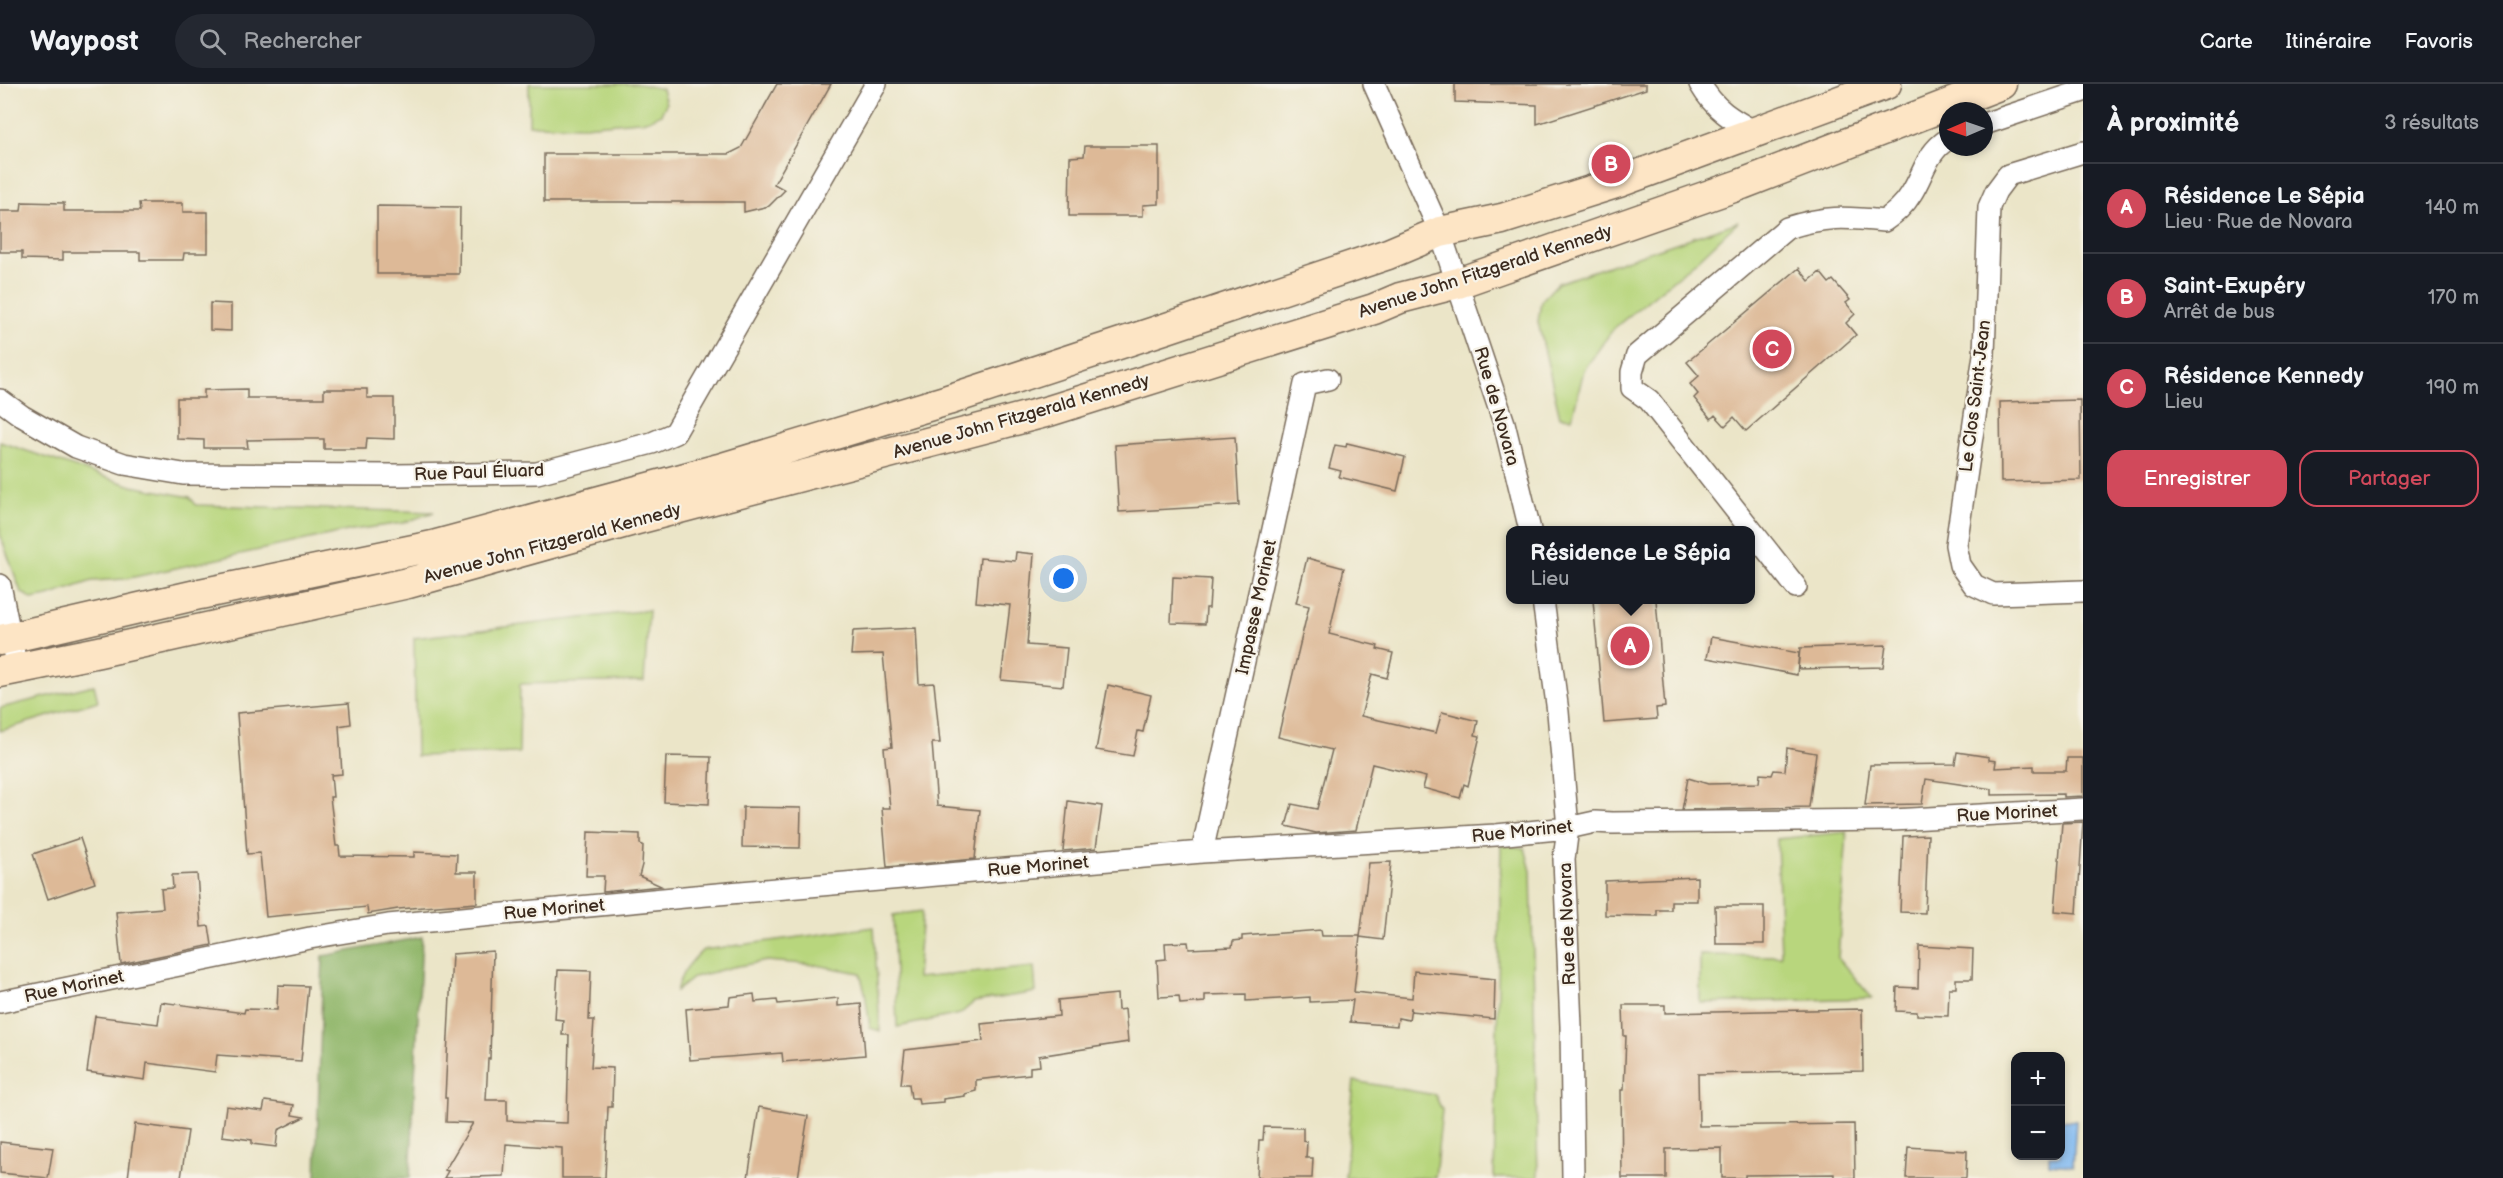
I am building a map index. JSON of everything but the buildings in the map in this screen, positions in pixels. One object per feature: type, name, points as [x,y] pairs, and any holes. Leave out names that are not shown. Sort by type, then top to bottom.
[{"type":"main road","name":"Avenue John Fitzgerald Kennedy","points":[[5,658],[200,594],[433,546],[719,469],[948,400],[1389,254],[1440,232],[1502,219],[1619,182],[1886,84]]},
{"type":"main road","name":"Avenue John Fitzgerald Kennedy","points":[[5,658],[408,583],[637,519],[1049,411],[1374,309],[1400,298],[1458,283],[1743,183],[2001,84]]},
{"type":"street","name":"Rue Paul Éluard","points":[[0,400],[22,416],[76,447],[124,464],[183,474],[396,475],[537,472],[652,443],[675,433],[876,84]]},
{"type":"street","name":"Rue de Novara","points":[[1374,84],[1440,232],[1458,283],[1504,423],[1529,526]]},
{"type":"street","points":[[1700,84],[1711,102],[1729,117],[1757,133]]},
{"type":"street","points":[[1993,121],[2083,91]]},
{"type":"street","points":[[1748,526],[1649,400],[1632,388],[1632,372],[1637,355],[1787,228],[1815,219],[1845,217],[1884,221],[1902,208],[1913,192],[1923,168],[1939,144]]},
{"type":"street","name":"Le Clos Saint-Jean","points":[[2083,152],[2008,176],[1996,190],[1989,207],[1984,356],[1956,545],[1960,565],[1974,585],[1993,594],[2083,591]]},
{"type":"street","name":"Impasse Morinet","points":[[1202,852],[1305,384],[1328,379]]},
{"type":"street","points":[[1755,535],[1796,587]]},
{"type":"street","points":[[0,585],[5,658]]},
{"type":"street","name":"Rue de Novara","points":[[1544,604],[1558,712],[1568,828],[1564,859],[1571,1026],[1572,1178]]},
{"type":"street","name":"Rue Morinet","points":[[0,1002],[310,938],[388,925],[695,896],[1202,852],[1496,835],[1568,828],[1595,822],[1612,824],[1893,820],[2083,809]]},
{"type":"green space","points":[[529,84],[639,84],[662,89],[666,104],[661,114],[649,120],[584,126],[529,125]]},
{"type":"green space","points":[[1738,222],[1701,257],[1613,329],[1584,370],[1572,418],[1560,417],[1538,322],[1541,301],[1558,283]]},
{"type":"green space","points":[[0,442],[132,486],[190,497],[196,505],[434,512],[403,523],[352,530],[125,579],[92,581],[32,599],[21,592],[0,534]]},
{"type":"green space","points":[[649,610],[644,681],[520,684],[519,753],[416,756],[414,638]]},
{"type":"green space","points":[[94,685],[98,701],[0,731],[0,708]]},
{"type":"green space","points":[[1847,832],[1838,958],[1872,998],[1700,1003],[1700,955],[1781,956],[1777,839]]},
{"type":"green space","points":[[1501,845],[1525,848],[1531,871],[1538,1178],[1494,1178]]},
{"type":"green space","points":[[922,911],[917,978],[1034,967],[1036,992],[974,1002],[960,1014],[897,1027],[893,915]]},
{"type":"green space","points":[[874,927],[880,1031],[870,1028],[860,973],[816,965],[767,961],[694,977],[676,991],[686,969],[703,950]]},
{"type":"green space","points":[[422,937],[410,1178],[316,1178],[323,956]]},
{"type":"green space","points":[[1354,1081],[1435,1095],[1442,1110],[1435,1178],[1345,1178]]},
{"type":"water","points":[[2065,1120],[2076,1121],[2073,1166],[2049,1164],[2049,1160],[2065,1160]]},
{"type":"place","name":"Saint-Exupéry","points":[[1611,164]]},
{"type":"place","name":"Résidence Kennedy","points":[[1772,349]]},
{"type":"place","name":"Résidence Le Sépia","points":[[1630,646]]}]
